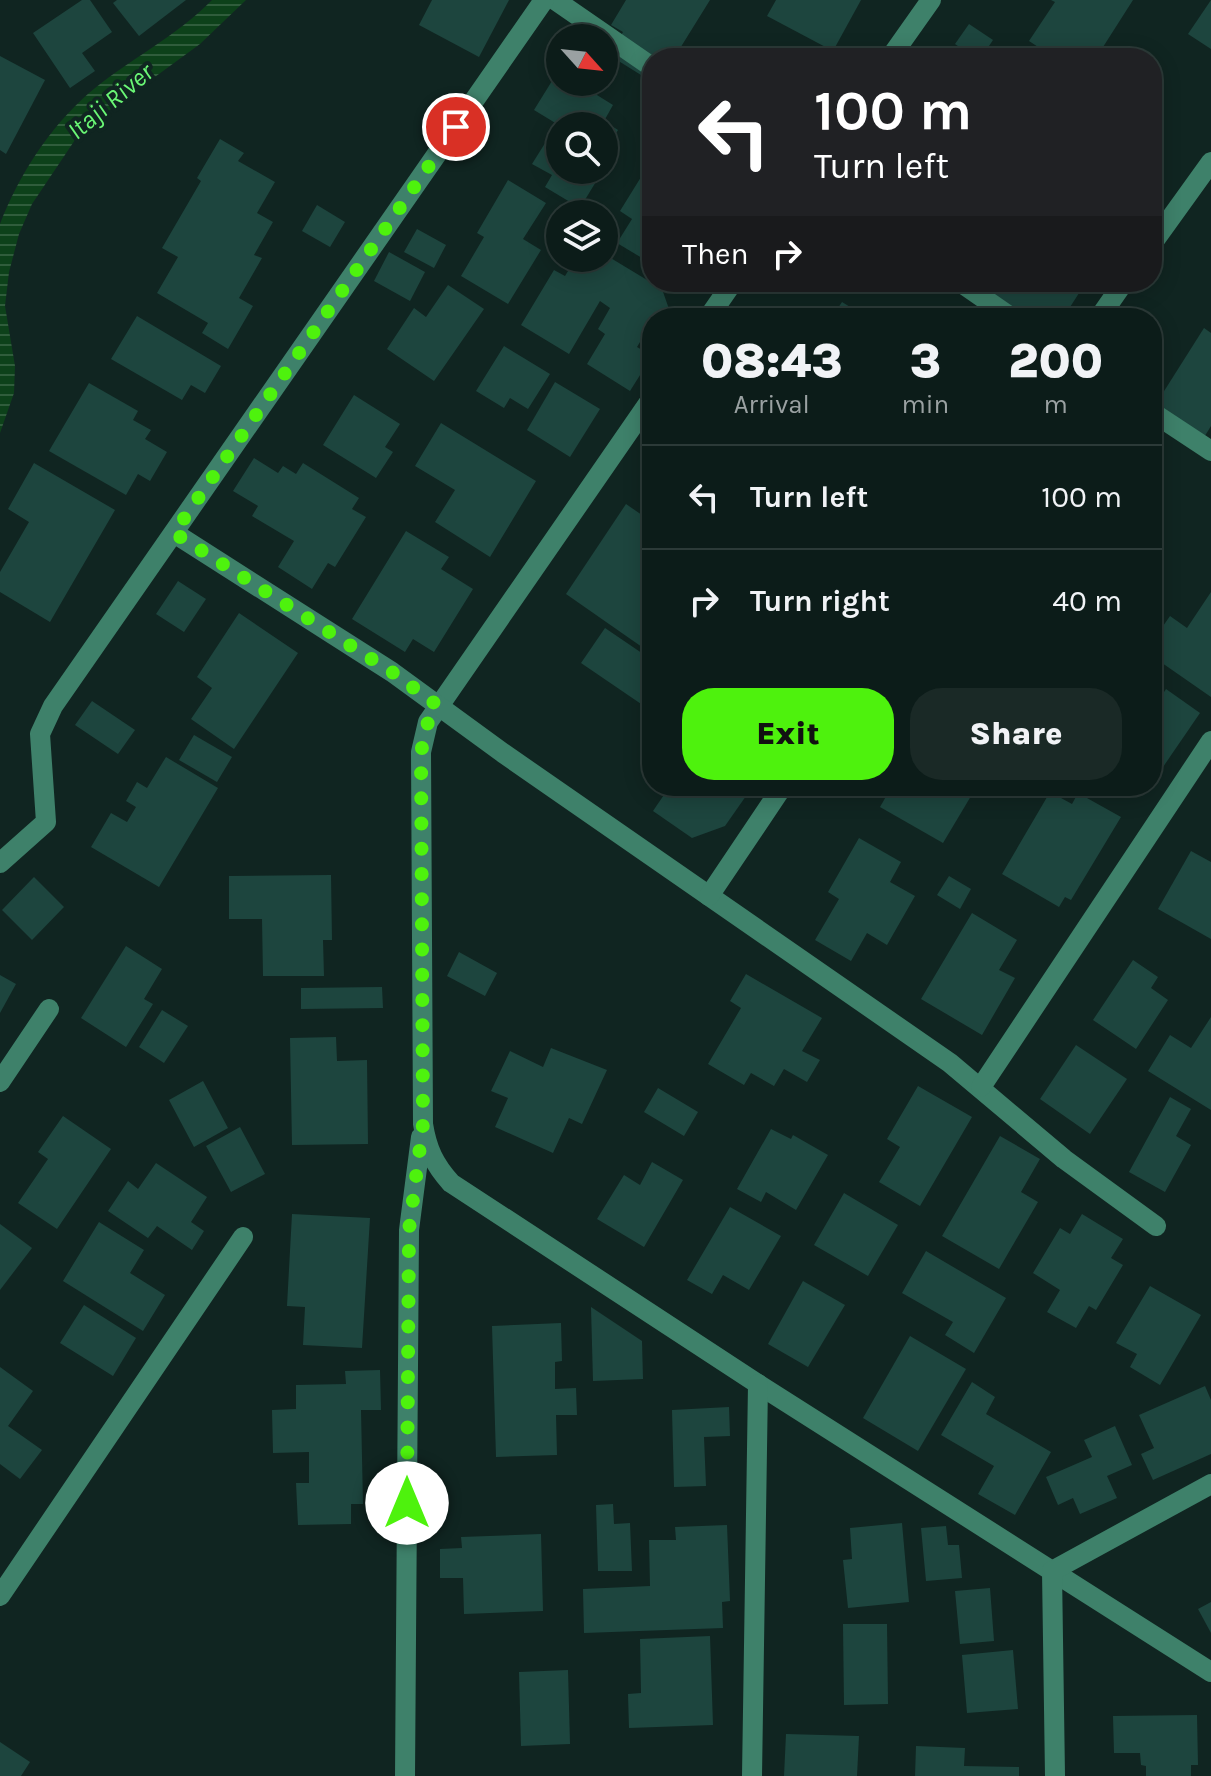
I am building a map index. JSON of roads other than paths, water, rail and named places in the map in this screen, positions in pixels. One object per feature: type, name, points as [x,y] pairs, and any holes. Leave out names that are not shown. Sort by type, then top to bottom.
[{"type":"street","points":[[0,863],[46,822],[48,814],[40,734],[43,724],[544,0]]},
{"type":"street","points":[[555,0],[642,60]]},
{"type":"street","points":[[897,48],[931,0]]},
{"type":"street","points":[[1162,230],[1211,162]]},
{"type":"street","points":[[974,292],[998,308]]},
{"type":"street","points":[[405,1776],[409,1230],[423,1124],[421,752],[428,722],[437,705],[642,412]]},
{"type":"street","points":[[1162,419],[1211,451]]},
{"type":"street","points":[[174,533],[392,672],[981,1087],[1064,1159],[1156,1226]]},
{"type":"street","points":[[981,1087],[1211,741]]},
{"type":"street","points":[[709,896],[776,796]]},
{"type":"street","points":[[0,1082],[49,1009]]},
{"type":"street","points":[[423,1124],[436,1166],[451,1183],[758,1384],[1211,1672]]},
{"type":"street","points":[[0,1596],[243,1237]]},
{"type":"street","points":[[752,1776],[758,1384]]},
{"type":"street","points":[[1052,1571],[1211,1484]]},
{"type":"street","points":[[1052,1571],[1055,1776]]},
{"type":"water","name":"Itaji River","points":[[212,0],[246,0],[200,44],[81,131],[32,204],[19,234],[9,272],[5,306],[15,366],[14,393],[0,433],[0,224],[16,188],[48,137],[74,107],[104,81],[183,26]]}]
